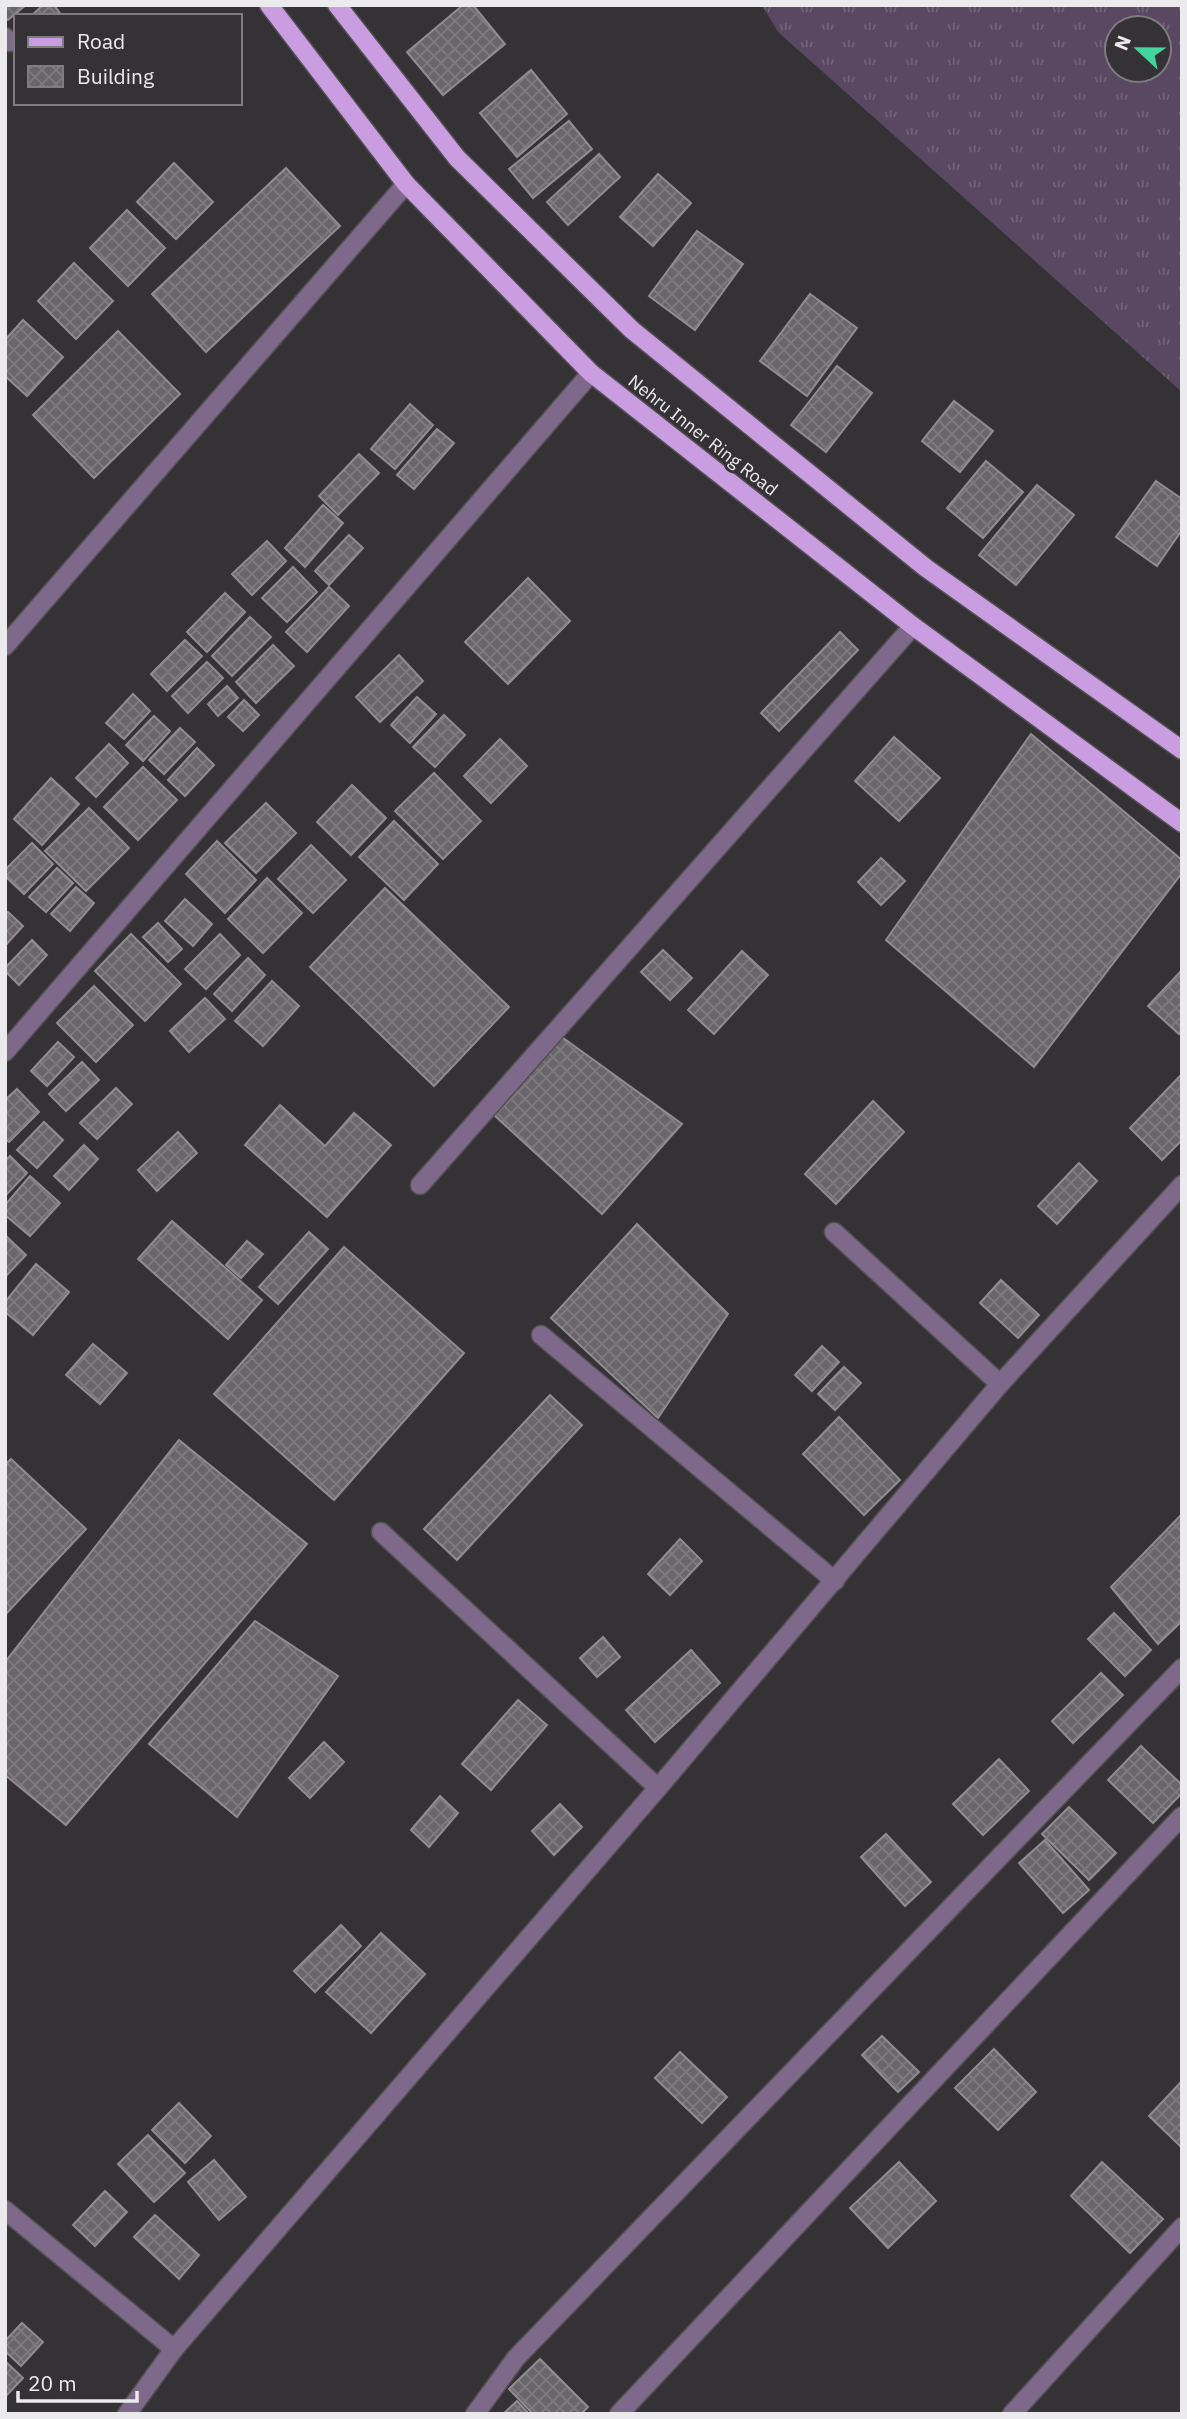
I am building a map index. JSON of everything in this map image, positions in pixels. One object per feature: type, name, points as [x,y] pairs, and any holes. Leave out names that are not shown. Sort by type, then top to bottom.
[{"type":"main road","name":"Nehru Inner Ring Road","points":[[269,5],[406,184],[591,373],[913,626],[1182,823]]},
{"type":"main road","name":"Nehru Inner Ring Road","points":[[337,5],[457,158],[632,330],[926,568],[1182,750]]},
{"type":"street","points":[[5,646],[406,184]]},
{"type":"street","points":[[5,1052],[591,373]]},
{"type":"street","points":[[420,1185],[913,626]]},
{"type":"street","points":[[127,2414],[174,2349],[658,1788],[1000,1384],[1182,1185]]},
{"type":"street","points":[[834,1232],[1000,1384]]},
{"type":"street","points":[[541,1335],[835,1581]]},
{"type":"street","points":[[381,1532],[658,1788]]},
{"type":"street","points":[[475,2414],[516,2358],[1182,1668]]},
{"type":"street","points":[[619,2414],[1182,1816]]},
{"type":"street","points":[[5,2210],[174,2349]]},
{"type":"street","points":[[1012,2414],[1182,2227]]},
{"type":"green space","points":[[762,5],[1182,5],[1182,392],[778,32]]},
{"type":"building","points":[[5,5],[26,5],[8,20],[5,17]]},
{"type":"building","points":[[43,5],[54,5],[61,14],[33,14]]},
{"type":"building","points":[[463,5],[473,5],[505,44],[443,95],[407,52]]},
{"type":"building","points":[[531,70],[567,114],[517,157],[480,113]]},
{"type":"building","points":[[569,121],[592,149],[533,198],[509,169]]},
{"type":"building","points":[[599,154],[620,177],[568,225],[547,202]]},
{"type":"building","points":[[174,163],[213,202],[176,239],[137,202]]},
{"type":"building","points":[[286,168],[340,226],[206,352],[152,294]]},
{"type":"building","points":[[658,174],[691,203],[653,246],[620,217]]},
{"type":"building","points":[[127,210],[165,248],[128,286],[90,248]]},
{"type":"building","points":[[697,231],[743,264],[695,330],[649,296]]},
{"type":"building","points":[[74,263],[113,301],[76,339],[38,301]]},
{"type":"building","points":[[810,294],[857,328],[807,396],[760,361]]},
{"type":"building","points":[[23,320],[63,357],[27,396],[5,376],[5,340]]},
{"type":"building","points":[[118,331],[180,394],[94,478],[33,415]]},
{"type":"building","points":[[837,366],[872,393],[826,452],[791,425]]},
{"type":"building","points":[[954,401],[993,431],[960,472],[922,441]]},
{"type":"building","points":[[410,404],[433,425],[395,469],[371,449]]},
{"type":"building","points":[[437,429],[454,443],[414,489],[397,475]]},
{"type":"building","points":[[359,454],[379,473],[338,515],[319,496]]},
{"type":"building","points":[[986,461],[1023,492],[983,538],[947,508]]},
{"type":"building","points":[[1156,481],[1182,499],[1182,530],[1157,566],[1116,537]]},
{"type":"building","points":[[1037,485],[1074,515],[1016,585],[979,555]]},
{"type":"building","points":[[323,505],[343,523],[305,567],[285,548]]},
{"type":"building","points":[[349,535],[363,548],[329,585],[315,571]]},
{"type":"building","points":[[267,541],[286,561],[252,595],[232,574]]},
{"type":"building","points":[[293,567],[317,592],[287,622],[262,598]]},
{"type":"building","points":[[528,578],[570,621],[508,684],[465,642]]},
{"type":"building","points":[[329,587],[349,606],[307,652],[286,632]]},
{"type":"building","points":[[225,593],[245,612],[207,652],[187,632]]},
{"type":"building","points":[[250,617],[271,637],[232,676],[212,656]]},
{"type":"building","points":[[840,632],[858,650],[779,731],[761,713]]},
{"type":"building","points":[[185,640],[202,656],[167,691],[151,674]]},
{"type":"building","points":[[273,645],[294,666],[256,703],[236,682]]},
{"type":"building","points":[[399,655],[423,681],[380,722],[356,697]]},
{"type":"building","points":[[207,662],[223,678],[188,713],[172,696]]},
{"type":"building","points":[[227,686],[238,698],[218,716],[208,704]]},
{"type":"building","points":[[133,694],[150,711],[124,739],[106,723]]},
{"type":"building","points":[[417,697],[436,714],[410,743],[391,725]]},
{"type":"building","points":[[244,700],[259,715],[243,731],[228,717]]},
{"type":"building","points":[[444,715],[465,735],[435,767],[413,747]]},
{"type":"building","points":[[154,716],[170,731],[143,761],[126,745]]},
{"type":"building","points":[[180,728],[195,742],[164,774],[149,760]]},
{"type":"building","points":[[1031,734],[1182,860],[1182,873],[1034,1067],[886,940]]},
{"type":"building","points":[[894,737],[940,778],[899,821],[855,781]]},
{"type":"building","points":[[500,739],[527,766],[491,803],[464,776]]},
{"type":"building","points":[[109,744],[128,763],[96,797],[76,778]]},
{"type":"building","points":[[197,748],[214,765],[185,796],[168,780]]},
{"type":"building","points":[[143,767],[177,800],[138,840],[104,807]]},
{"type":"building","points":[[434,773],[481,821],[443,859],[395,811]]},
{"type":"building","points":[[51,778],[79,804],[42,845],[14,819]]},
{"type":"building","points":[[352,785],[386,818],[351,855],[317,822]]},
{"type":"building","points":[[266,803],[296,833],[256,873],[225,843]]},
{"type":"building","points":[[89,808],[129,848],[86,891],[45,851]]},
{"type":"building","points":[[394,821],[438,864],[404,900],[359,857]]},
{"type":"building","points":[[217,841],[256,880],[225,913],[186,874]]},
{"type":"building","points":[[32,843],[53,864],[24,894],[5,876],[5,870]]},
{"type":"building","points":[[311,845],[346,880],[313,913],[278,879]]},
{"type":"building","points":[[881,858],[905,881],[881,905],[858,882]]},
{"type":"building","points":[[57,868],[73,883],[46,912],[29,897]]},
{"type":"building","points":[[267,878],[302,913],[263,953],[228,919]]},
{"type":"building","points":[[76,887],[94,903],[70,931],[51,914]]},
{"type":"building","points":[[385,888],[509,1007],[434,1086],[310,967]]},
{"type":"building","points":[[185,899],[212,924],[193,946],[165,921]]},
{"type":"building","points":[[8,912],[23,926],[5,946],[5,915]]},
{"type":"building","points":[[158,923],[182,949],[168,962],[143,937]]},
{"type":"building","points":[[131,934],[181,984],[145,1021],[95,971]]},
{"type":"building","points":[[220,934],[240,955],[206,989],[185,969]]},
{"type":"building","points":[[32,940],[47,955],[19,985],[5,968]]},
{"type":"building","points":[[663,950],[692,978],[670,1000],[641,972]]},
{"type":"building","points":[[742,951],[768,975],[714,1034],[688,1010]]},
{"type":"building","points":[[248,958],[265,975],[232,1011],[214,994]]},
{"type":"building","points":[[1182,970],[1182,1031],[1179,1034],[1148,1006]]},
{"type":"building","points":[[272,981],[299,1006],[263,1046],[235,1021]]},
{"type":"building","points":[[94,986],[133,1025],[96,1062],[57,1023]]},
{"type":"building","points":[[205,998],[225,1019],[189,1052],[170,1031]]},
{"type":"building","points":[[555,1032],[682,1124],[602,1214],[494,1115]]},
{"type":"building","points":[[58,1042],[74,1057],[47,1086],[31,1071]]},
{"type":"building","points":[[82,1062],[99,1080],[66,1111],[49,1094]]},
{"type":"building","points":[[1181,1075],[1182,1140],[1162,1160],[1130,1128]]},
{"type":"building","points":[[116,1088],[132,1104],[97,1139],[80,1123]]},
{"type":"building","points":[[17,1089],[39,1112],[9,1142],[5,1139],[5,1100]]},
{"type":"building","points":[[873,1101],[904,1132],[836,1204],[805,1174]]},
{"type":"building","points":[[280,1105],[325,1146],[354,1113],[391,1145],[327,1217],[245,1145]]},
{"type":"building","points":[[44,1122],[63,1140],[37,1168],[17,1150]]},
{"type":"building","points":[[178,1132],[197,1153],[157,1191],[138,1170]]},
{"type":"building","points":[[84,1145],[98,1159],[69,1190],[54,1176]]},
{"type":"building","points":[[10,1156],[27,1173],[5,1196],[5,1161]]},
{"type":"building","points":[[1079,1163],[1097,1181],[1057,1224],[1038,1206]]},
{"type":"building","points":[[30,1176],[60,1203],[30,1236],[5,1215],[5,1205]]},
{"type":"building","points":[[172,1221],[262,1300],[228,1339],[138,1259]]},
{"type":"building","points":[[637,1224],[728,1314],[658,1418],[551,1318]]},
{"type":"building","points":[[309,1232],[328,1249],[278,1304],[259,1287]]},
{"type":"building","points":[[5,1235],[26,1255],[5,1277]]},
{"type":"building","points":[[247,1241],[263,1254],[241,1278],[226,1265]]},
{"type":"building","points":[[344,1247],[464,1353],[334,1500],[214,1394]]},
{"type":"building","points":[[36,1264],[69,1292],[33,1335],[5,1312],[5,1302]]},
{"type":"building","points":[[1001,1280],[1039,1315],[1018,1338],[980,1303]]},
{"type":"building","points":[[93,1344],[127,1373],[100,1404],[66,1375]]},
{"type":"building","points":[[822,1346],[839,1362],[812,1391],[795,1375]]},
{"type":"building","points":[[844,1367],[861,1383],[835,1410],[818,1394]]},
{"type":"building","points":[[550,1395],[582,1425],[457,1560],[424,1529]]},
{"type":"building","points":[[839,1417],[900,1480],[864,1515],[803,1454]]},
{"type":"building","points":[[179,1440],[307,1544],[66,1825],[5,1775],[5,1662]]},
{"type":"building","points":[[11,1459],[86,1529],[5,1615],[5,1465]]},
{"type":"building","points":[[1182,1514],[1182,1621],[1158,1644],[1111,1587]]},
{"type":"building","points":[[680,1539],[702,1561],[670,1595],[648,1574]]},
{"type":"building","points":[[1114,1613],[1151,1650],[1125,1676],[1088,1639]]},
{"type":"building","points":[[255,1621],[338,1676],[237,1817],[149,1744]]},
{"type":"building","points":[[603,1637],[620,1657],[597,1677],[580,1658]]},
{"type":"building","points":[[691,1650],[720,1683],[655,1742],[626,1710]]},
{"type":"building","points":[[1101,1673],[1123,1695],[1073,1743],[1052,1721]]},
{"type":"building","points":[[518,1700],[547,1725],[491,1790],[462,1764]]},
{"type":"building","points":[[324,1742],[344,1762],[310,1798],[289,1778]]},
{"type":"building","points":[[1141,1746],[1182,1785],[1182,1793],[1153,1823],[1108,1780]]},
{"type":"building","points":[[999,1759],[1029,1791],[983,1835],[953,1804]]},
{"type":"building","points":[[440,1796],[458,1813],[429,1847],[411,1830]]},
{"type":"building","points":[[560,1804],[582,1827],[554,1855],[532,1831]]},
{"type":"building","points":[[1069,1807],[1116,1853],[1089,1880],[1042,1834]]},
{"type":"building","points":[[886,1834],[931,1882],[905,1906],[861,1857]]},
{"type":"building","points":[[1045,1840],[1089,1890],[1063,1913],[1019,1863]]},
{"type":"building","points":[[341,1925],[361,1946],[315,1992],[294,1971]]},
{"type":"building","points":[[381,1933],[425,1974],[371,2033],[326,1992]]},
{"type":"building","points":[[882,2036],[919,2072],[898,2092],[862,2055]]},
{"type":"building","points":[[994,2049],[1036,2092],[998,2130],[955,2088]]},
{"type":"building","points":[[680,2052],[727,2097],[702,2123],[655,2078]]},
{"type":"building","points":[[1182,2083],[1182,2148],[1149,2116]]},
{"type":"building","points":[[179,2103],[211,2136],[185,2163],[152,2130]]},
{"type":"building","points":[[148,2135],[185,2173],[154,2202],[118,2164]]},
{"type":"building","points":[[214,2160],[246,2197],[219,2220],[188,2182]]},
{"type":"building","points":[[899,2162],[936,2201],[888,2248],[850,2208]]},
{"type":"building","points":[[1102,2162],[1163,2219],[1130,2253],[1071,2196]]},
{"type":"building","points":[[105,2191],[127,2212],[95,2246],[73,2225]]},
{"type":"building","points":[[155,2215],[199,2255],[179,2279],[134,2237]]},
{"type":"building","points":[[22,2323],[43,2342],[21,2366],[5,2351],[5,2341]]},
{"type":"building","points":[[540,2359],[588,2407],[581,2414],[533,2414],[509,2389]]},
{"type":"building","points":[[5,2361],[23,2378],[5,2397]]},
{"type":"building","points":[[517,2401],[529,2414],[503,2414]]}]
